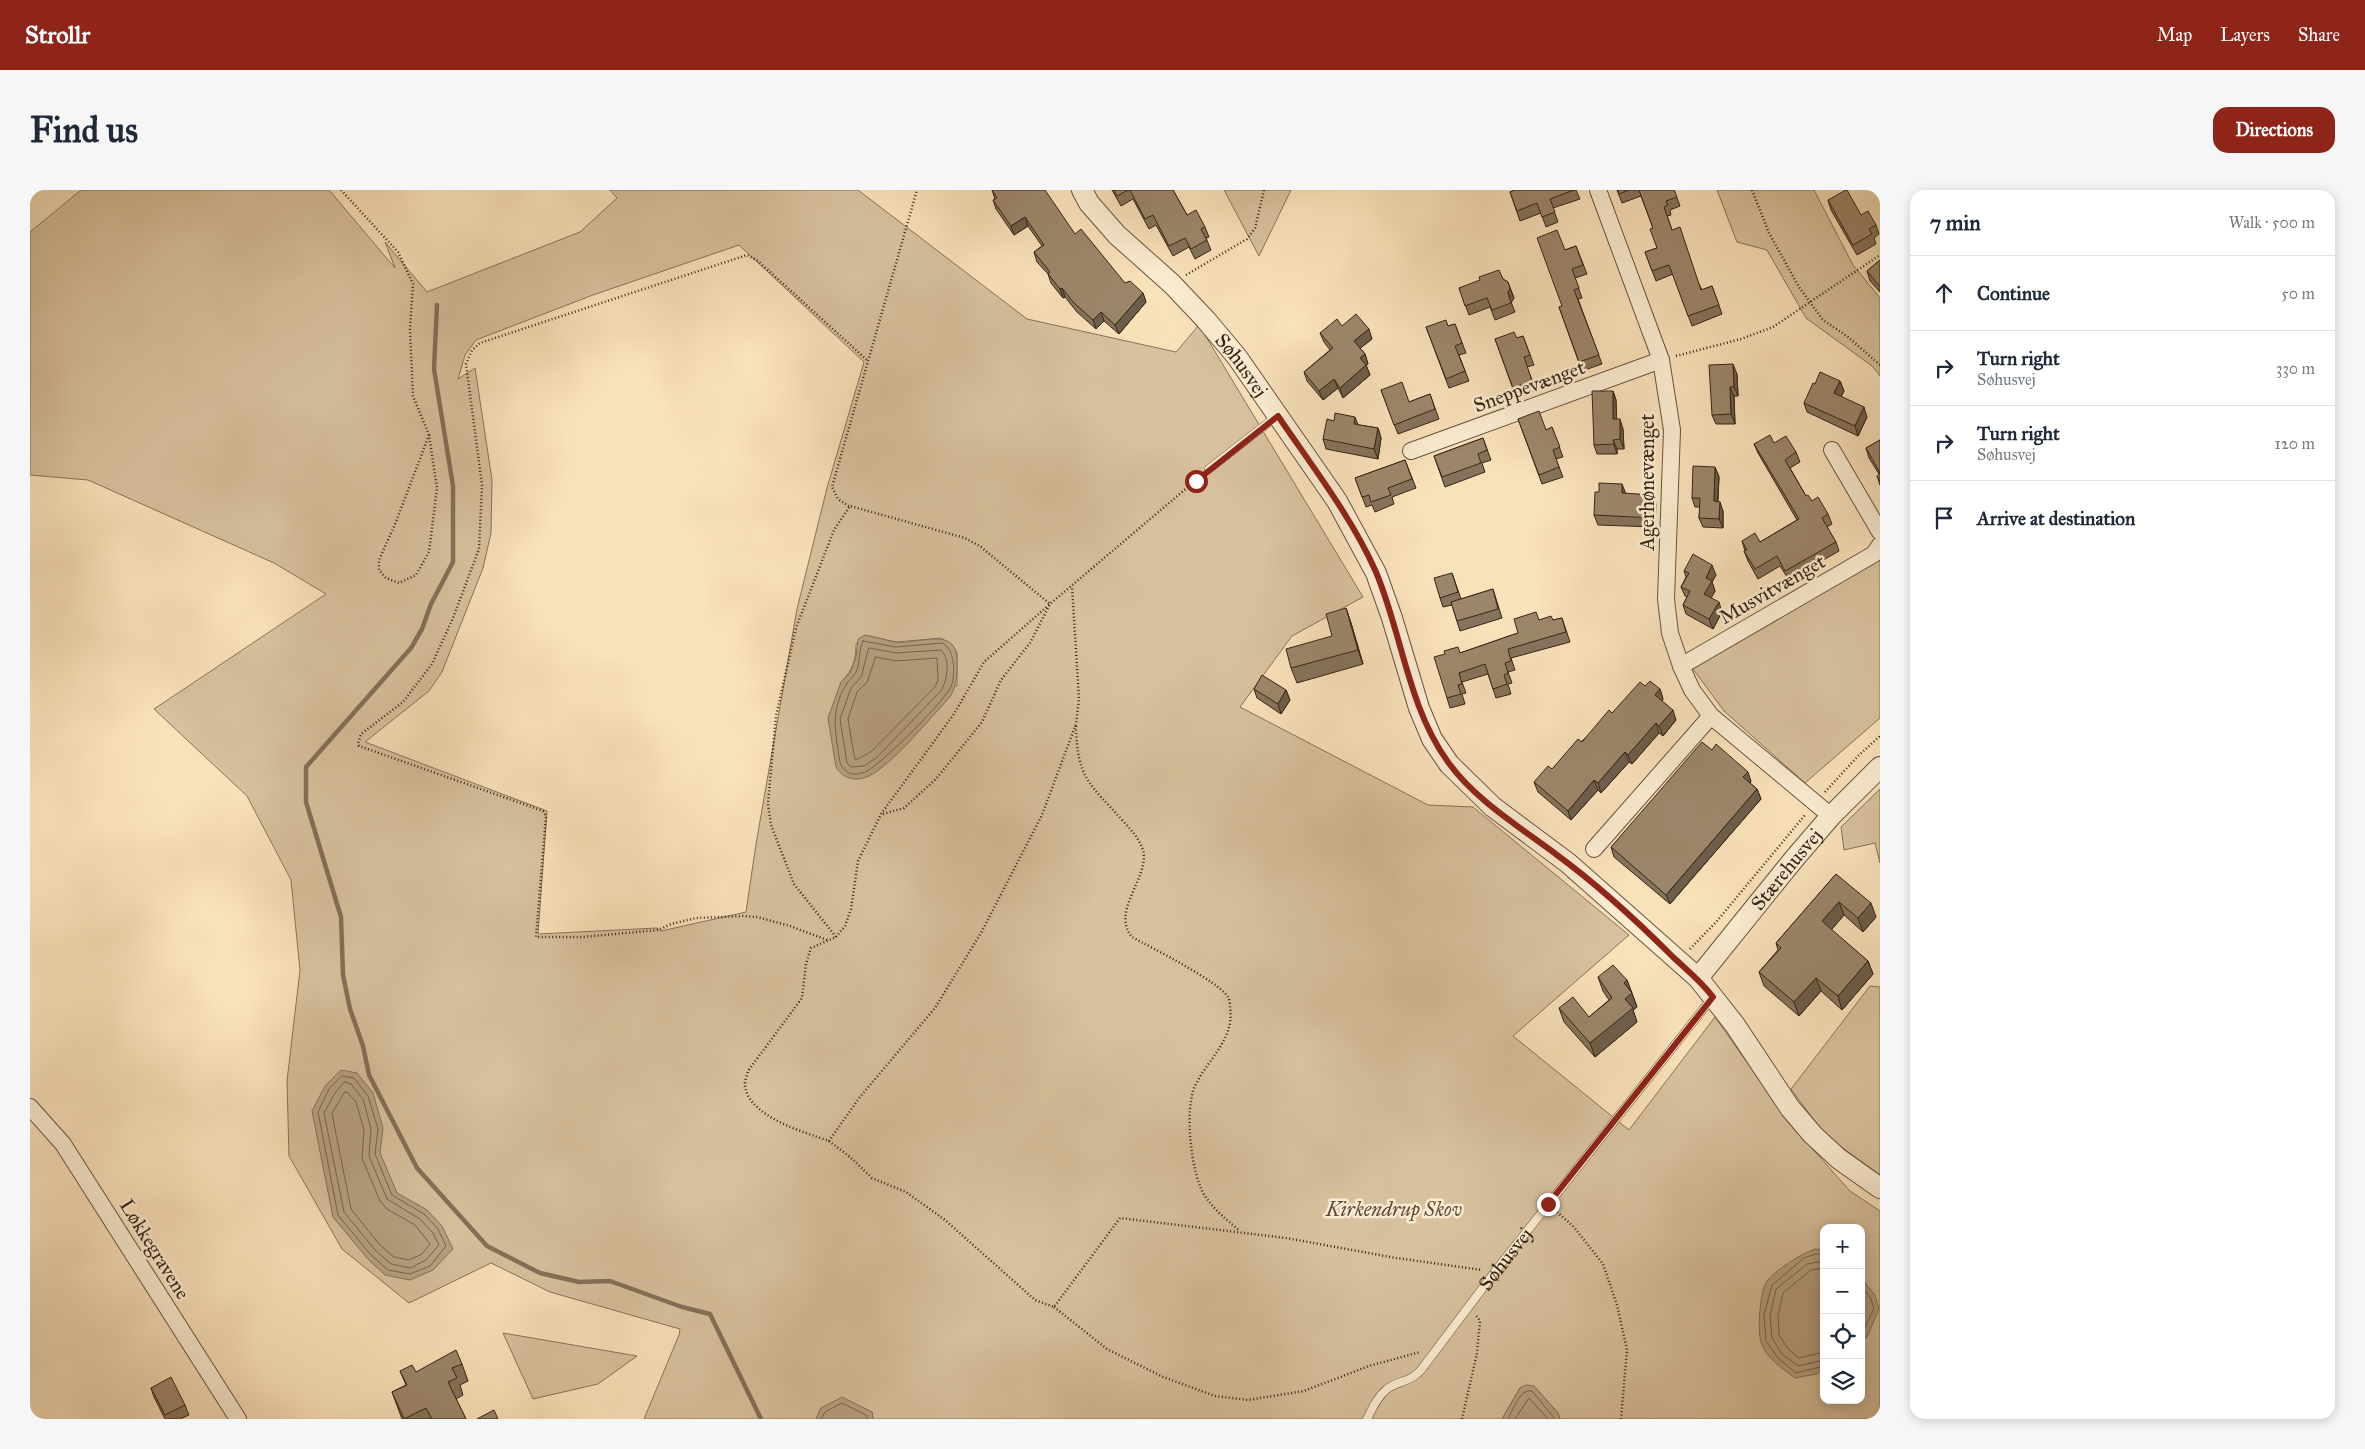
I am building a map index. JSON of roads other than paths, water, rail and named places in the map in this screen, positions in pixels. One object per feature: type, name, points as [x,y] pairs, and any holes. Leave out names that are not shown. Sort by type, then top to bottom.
[{"type":"street","name":"Søhusvej","points":[[1082,190],[1089,203],[1117,235],[1172,284],[1237,357],[1337,501],[1372,566],[1392,618],[1419,708],[1432,739],[1449,764],[1493,807],[1607,895],[1698,978],[1734,1024],[1790,1108],[1813,1135],[1840,1159],[1880,1188]]},
{"type":"street","name":"Agerhønevænget","points":[[1598,190],[1661,360],[1672,430],[1666,599],[1670,633],[1681,666],[1692,690],[1711,716],[1814,804],[1831,816]]},
{"type":"street","name":"Sneppevænget","points":[[1411,452],[1661,360]]},
{"type":"street","points":[[1832,450],[1880,532]]},
{"type":"street","name":"Musvitvænget","points":[[1681,666],[1874,554],[1880,545]]},
{"type":"street","points":[[1594,849],[1711,716]]},
{"type":"street","name":"Stærehusvej","points":[[1698,978],[1794,858],[1831,816],[1880,766]]},
{"type":"street","name":"Løkkegravene","points":[[30,1107],[64,1144],[238,1419]]},
{"type":"lane","points":[[1209,470],[1278,416]]},
{"type":"lane","name":"Søhusvej","points":[[1367,1419],[1386,1390],[1415,1377],[1497,1269],[1713,997]]},
{"type":"water","points":[[865,635],[895,642],[934,639],[950,643],[955,649],[957,675],[950,697],[900,751],[879,770],[864,778],[855,779],[846,777],[836,767],[828,718],[841,682],[850,673],[856,657],[858,639]]},
{"type":"water","points":[[341,1070],[357,1073],[373,1093],[383,1128],[380,1153],[397,1193],[427,1210],[442,1226],[453,1249],[433,1270],[410,1280],[385,1275],[367,1258],[333,1217],[312,1111],[325,1086]]},
{"type":"water","points":[[1815,1249],[1820,1250],[1820,1372],[1795,1378],[1775,1362],[1763,1348],[1759,1329],[1760,1311],[1767,1281],[1771,1276],[1803,1254]]},
{"type":"water","points":[[1865,1283],[1875,1295],[1879,1309],[1865,1339]]},
{"type":"water","points":[[1526,1385],[1534,1386],[1558,1413],[1560,1419],[1502,1419],[1520,1388]]},
{"type":"water","points":[[842,1397],[872,1412],[873,1419],[816,1419],[821,1408]]},
{"type":"waterway","points":[[437,305],[434,369],[453,486],[453,562],[431,604],[422,629],[411,648],[306,767],[306,802],[341,917],[343,975],[350,1009],[363,1046],[369,1075],[417,1168],[487,1246],[540,1273],[579,1282],[610,1281],[682,1307],[710,1314],[761,1419]]},
{"type":"park label","name":"Kirkendrup Skov","points":[[1394,1209]]}]
